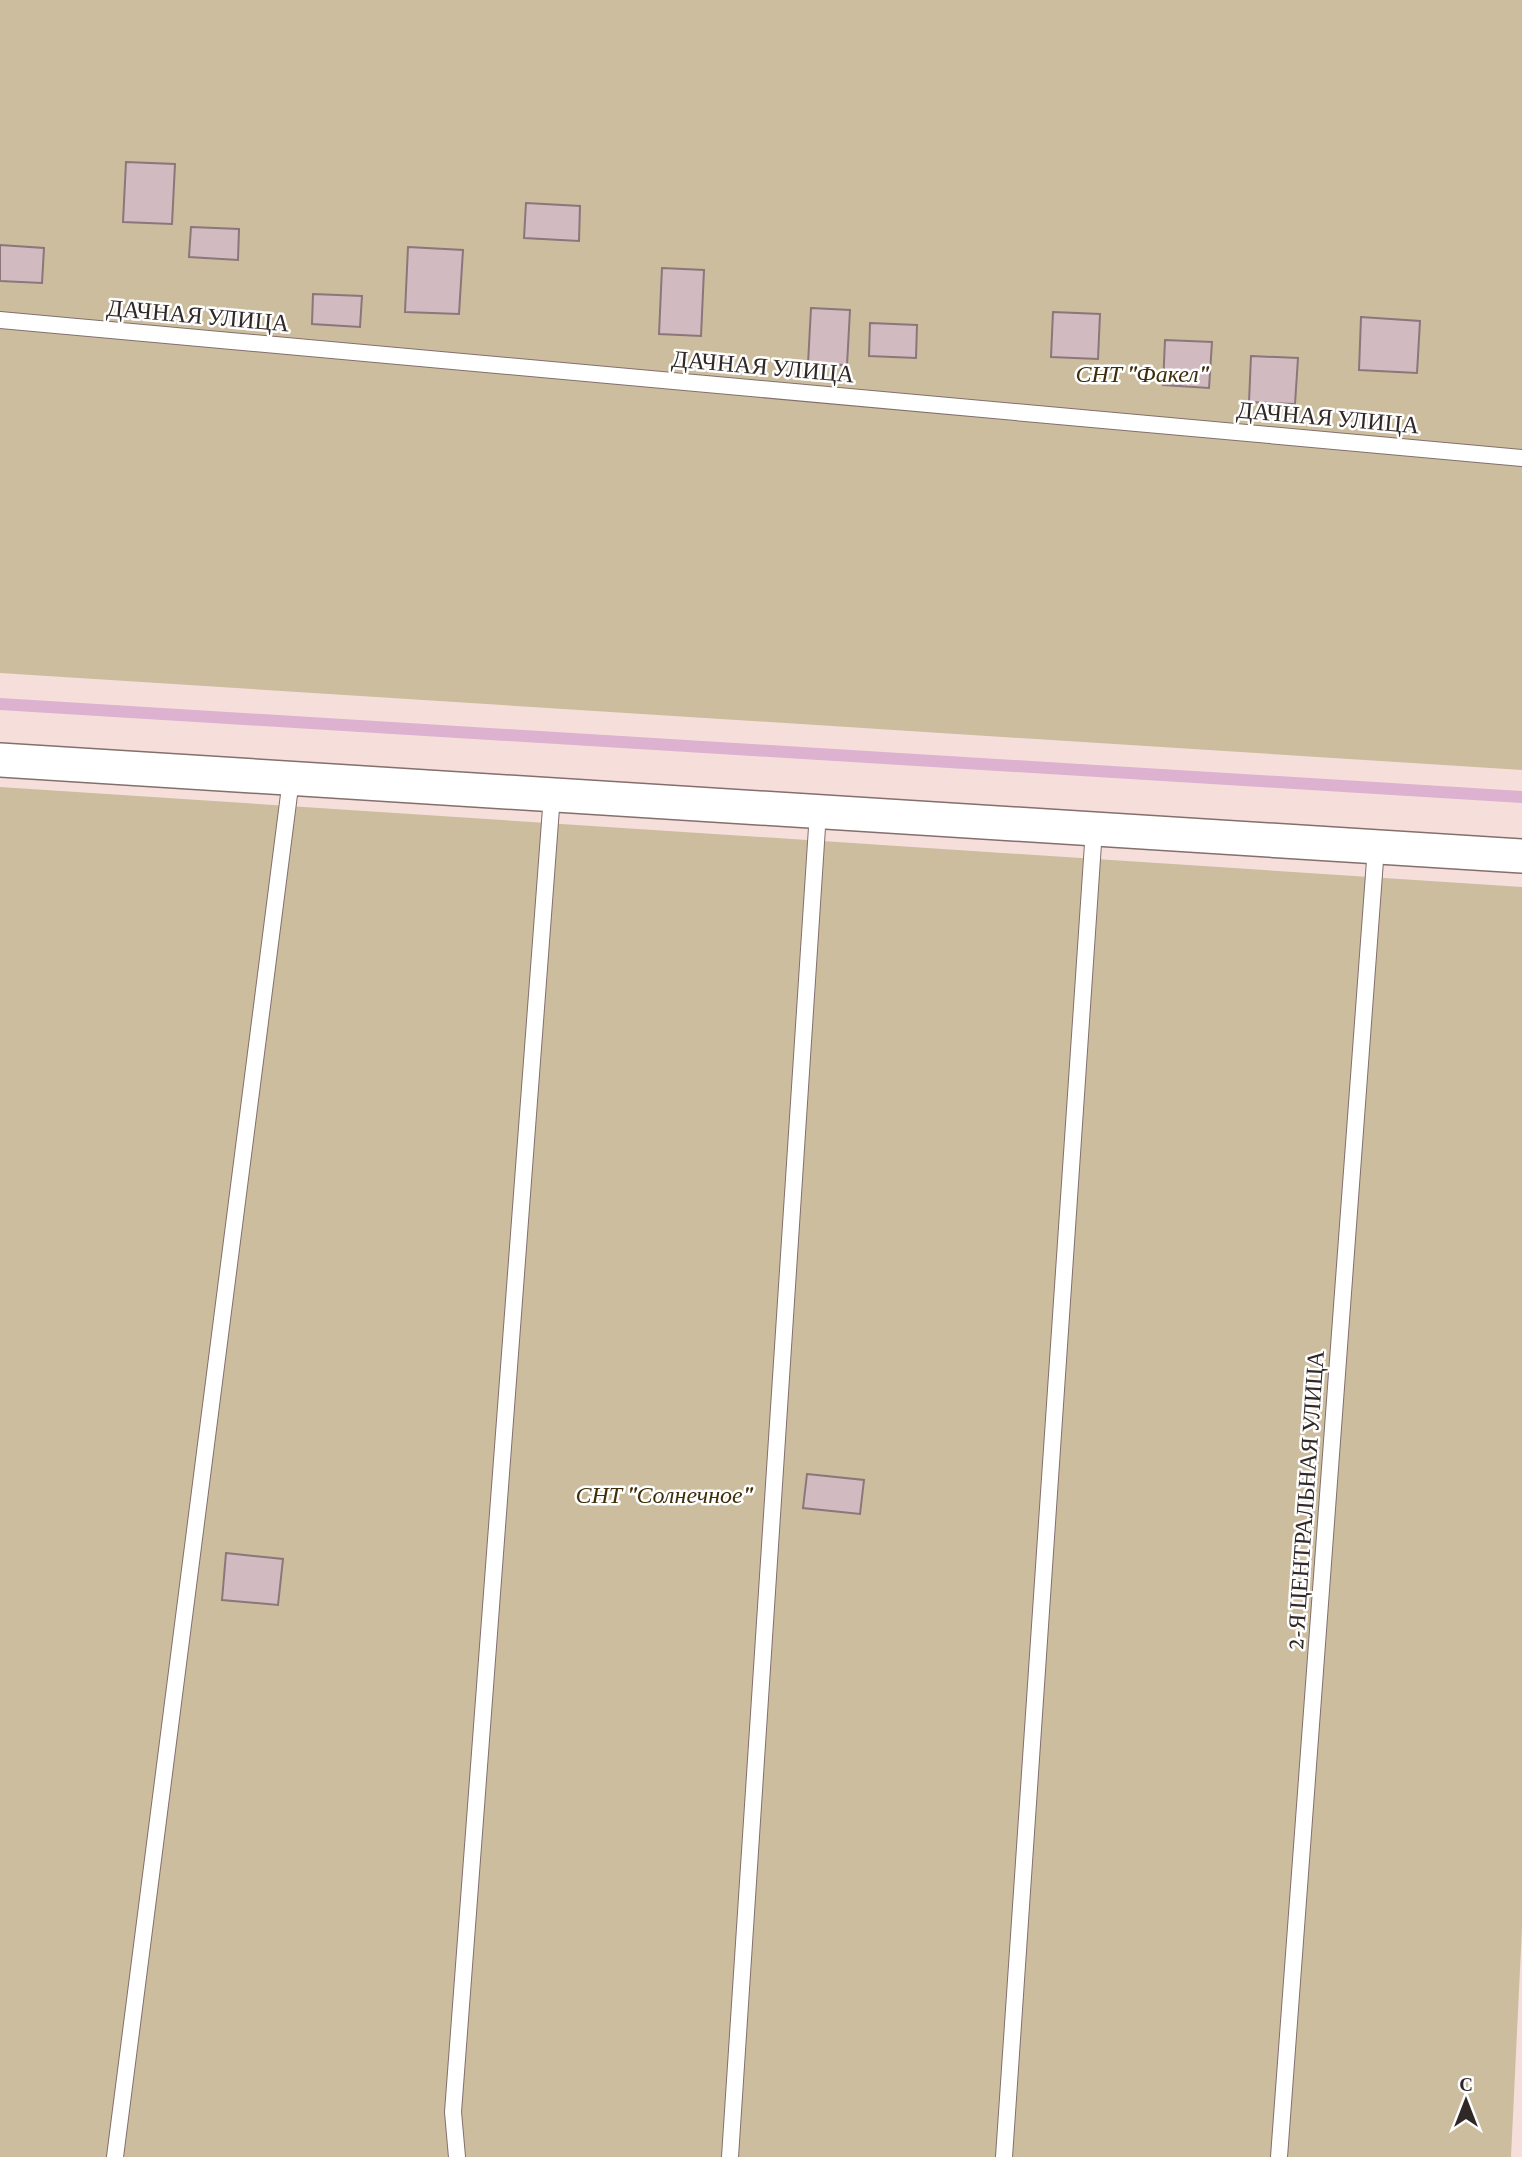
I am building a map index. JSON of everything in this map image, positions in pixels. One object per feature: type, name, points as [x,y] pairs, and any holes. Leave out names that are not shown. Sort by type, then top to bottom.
[{"type":"street","points":[[0,760],[1522,856]]},
{"type":"lane","name":"ДАЧНАЯ УЛИЦА","points":[[0,320],[1522,458]]},
{"type":"lane","points":[[115,2157],[291,779]]},
{"type":"lane","points":[[457,2157],[453,2112],[552,795]]},
{"type":"lane","points":[[730,2157],[818,812]]},
{"type":"lane","points":[[1004,2157],[1094,829]]},
{"type":"lane","name":"2-Я ЦЕНТРАЛЬНАЯ УЛИЦА","points":[[1279,2157],[1376,847]]},
{"type":"green space","name":"СНТ \"Факел\"","points":[[0,0],[1522,0],[1522,770],[0,673]]},
{"type":"green space","name":"СНТ \"Солнечное\"","points":[[0,787],[1522,887],[1522,1928],[1511,2157],[0,2157]]},
{"type":"building","points":[[126,162],[175,164],[172,224],[123,222]]},
{"type":"building","points":[[526,203],[580,206],[579,241],[524,238]]},
{"type":"building","points":[[191,227],[239,229],[238,260],[189,257]]},
{"type":"building","points":[[0,245],[44,248],[42,283],[0,281]]},
{"type":"building","points":[[408,247],[463,250],[459,314],[405,312]]},
{"type":"building","points":[[662,268],[704,270],[701,336],[659,334]]},
{"type":"building","points":[[313,294],[362,296],[360,327],[312,324]]},
{"type":"building","points":[[811,308],[850,310],[847,365],[808,364]]},
{"type":"building","points":[[1053,312],[1100,314],[1098,359],[1051,357]]},
{"type":"building","points":[[1361,317],[1420,321],[1417,373],[1359,370]]},
{"type":"building","points":[[870,323],[917,325],[916,358],[869,356]]},
{"type":"building","points":[[1165,340],[1212,342],[1209,388],[1163,385]]},
{"type":"building","points":[[1251,356],[1298,358],[1295,404],[1249,402]]},
{"type":"building","points":[[807,1474],[864,1480],[860,1514],[803,1508]]},
{"type":"building","points":[[226,1553],[283,1559],[278,1605],[222,1600]]},
{"type":"waterway","points":[[0,704],[1522,797]]}]
